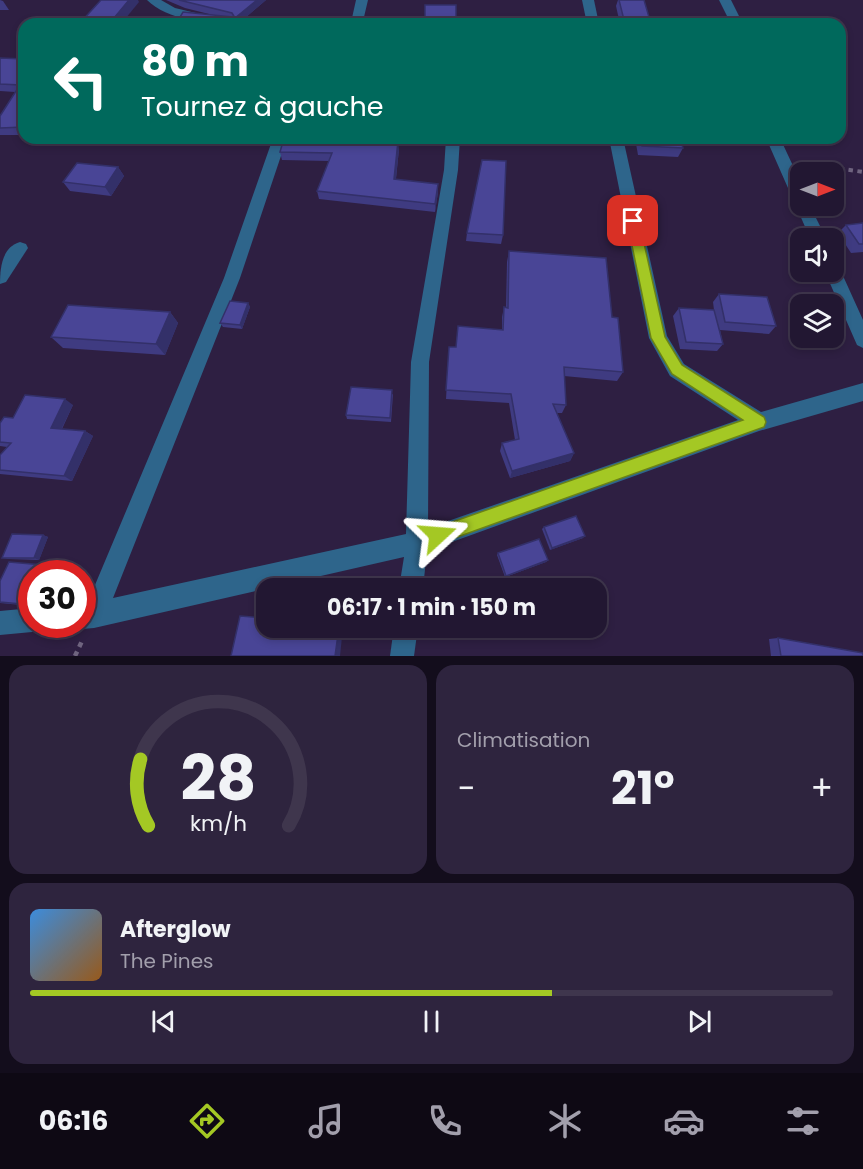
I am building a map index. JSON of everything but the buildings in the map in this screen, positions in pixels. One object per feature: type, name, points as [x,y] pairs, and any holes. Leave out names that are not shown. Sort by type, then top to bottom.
[{"type":"street","points":[[153,0],[171,10],[204,18]]},
{"type":"street","points":[[360,18],[362,0]]},
{"type":"street","points":[[588,0],[592,18]]},
{"type":"street","points":[[725,0],[734,18]]},
{"type":"street","points":[[96,597],[232,278],[278,144]]},
{"type":"street","points":[[412,578],[417,543],[420,362],[451,170],[453,144]]},
{"type":"street","points":[[617,144],[658,338],[677,370],[759,422]]},
{"type":"street","points":[[776,144],[790,175]]},
{"type":"street","points":[[0,277],[20,248]]},
{"type":"street","points":[[837,282],[863,340]]},
{"type":"street","points":[[96,614],[417,543],[759,422],[863,392]]},
{"type":"street","points":[[0,622],[18,621]]},
{"type":"street","points":[[402,656],[404,638]]},
{"type":"path","points":[[783,159],[863,172]]},
{"type":"route","points":[[438,535],[759,422],[677,370],[658,338],[633,221]]}]
